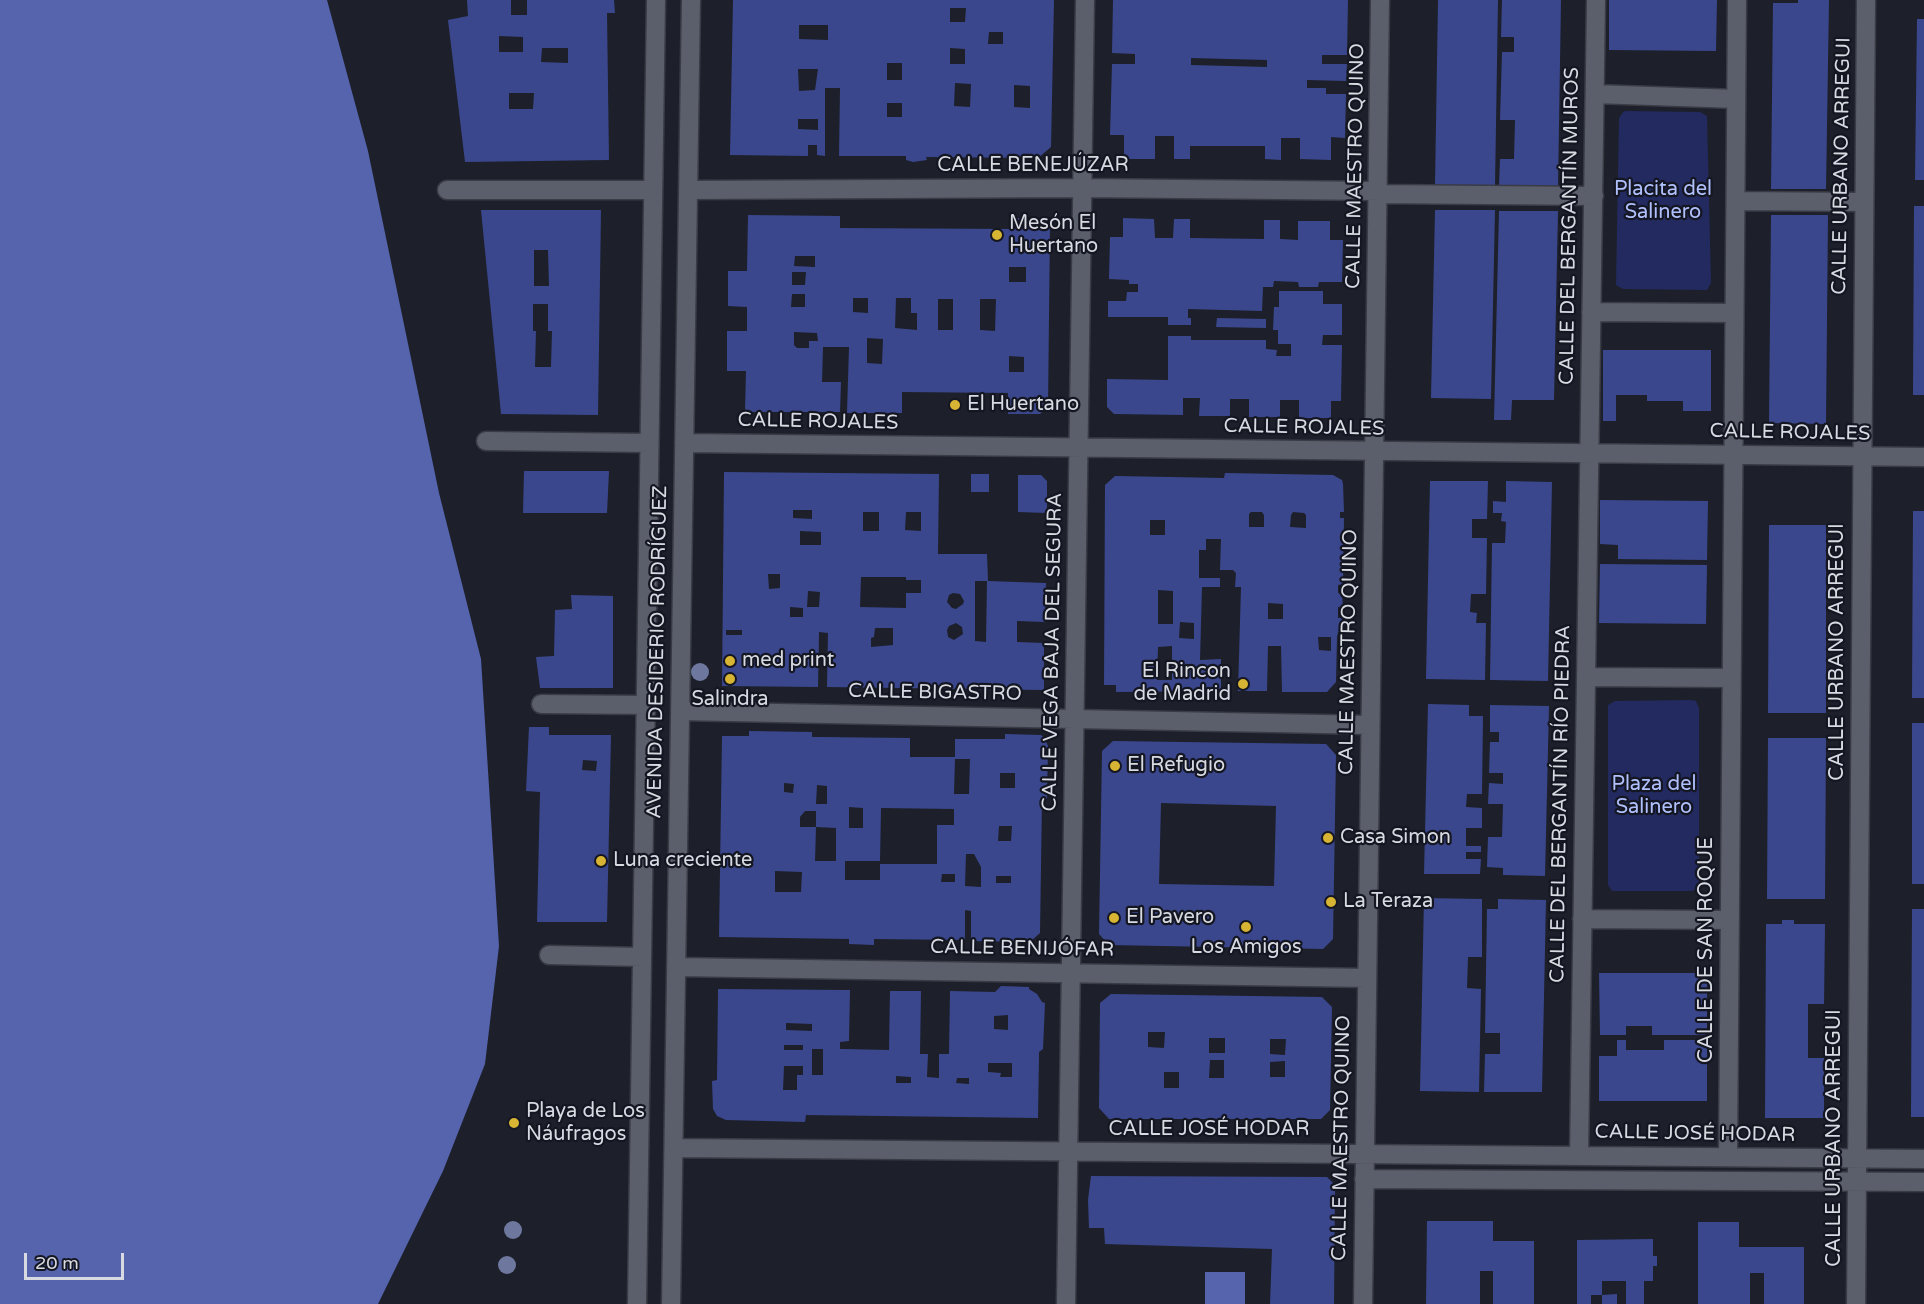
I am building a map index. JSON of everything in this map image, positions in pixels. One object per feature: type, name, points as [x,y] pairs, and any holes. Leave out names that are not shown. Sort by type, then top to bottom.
[{"type":"street","name":"AVENIDA DESIDERIO RODRÍGUEZ","points":[[637,1304],[656,0]]},
{"type":"street","name":"AVENIDA DESIDERIO RODRÍGUEZ","points":[[671,1304],[690,0]]},
{"type":"street","name":"CALLE VEGA BAJA DEL SEGURA","points":[[1066,1304],[1085,0]]},
{"type":"street","name":"CALLE MAESTRO QUINO","points":[[1363,1304],[1380,0]]},
{"type":"street","name":"CALLE DEL BERGANTÍN MUROS","points":[[1589,453],[1596,0]]},
{"type":"street","name":"CALLE DE SAN ROQUE","points":[[1728,1157],[1737,0]]},
{"type":"street","name":"CALLE URBANO ARREGUI","points":[[1856,1304],[1866,0]]},
{"type":"street","points":[[1595,94],[1736,99]]},
{"type":"street","name":"CALLE BENEJÚZAR","points":[[688,190],[1082,188],[1594,196]]},
{"type":"street","points":[[447,190],[653,190]]},
{"type":"street","points":[[1736,201],[1863,202]]},
{"type":"street","points":[[1592,312],[1734,313]]},
{"type":"street","points":[[486,441],[649,443]]},
{"type":"street","name":"CALLE ROJALES","points":[[684,443],[1924,457]]},
{"type":"street","name":"CALLE DEL BERGANTÍN RÍO PIEDRA","points":[[1579,1156],[1589,453]]},
{"type":"street","points":[[1586,677],[1731,678]]},
{"type":"street","points":[[541,704],[646,705]]},
{"type":"street","name":"CALLE BIGASTRO","points":[[680,711],[1370,725]]},
{"type":"street","points":[[1582,919],[1730,920]]},
{"type":"street","points":[[549,955],[642,957]]},
{"type":"street","name":"CALLE BENIJÓFAR","points":[[676,967],[1367,978]]},
{"type":"street","name":"CALLE JOSÉ HODAR","points":[[674,1148],[1924,1159]]},
{"type":"street","points":[[1364,1179],[1924,1182]]},
{"type":"green space","name":"Placita del Salinero","points":[[1626,111],[1700,112],[1707,116],[1711,283],[1707,290],[1623,289],[1616,285],[1619,118]]},
{"type":"green space","name":"Plaza del Salinero","points":[[1615,701],[1696,701],[1699,708],[1699,888],[1692,891],[1612,891],[1608,885],[1608,705]]},
{"type":"shaded area","points":[[0,0],[327,0],[368,151],[439,493],[481,659],[499,946],[485,1064],[443,1171],[378,1304],[0,1304]]},
{"type":"shaded area","points":[[1205,1272],[1245,1272],[1245,1304],[1205,1304]]},
{"type":"building","points":[[467,0],[511,0],[511,15],[527,15],[527,0],[614,0],[615,13],[607,13],[609,160],[465,162],[448,20],[468,16]],"holes":[[[499,36],[523,37],[523,52],[499,52]],[[542,48],[568,48],[568,63],[541,62]],[[509,93],[534,93],[533,109],[509,109]]]},
{"type":"building","points":[[733,0],[1054,0],[1051,147],[1038,158],[926,157],[927,160],[913,162],[906,160],[906,156],[839,156],[840,88],[825,88],[825,156],[817,155],[817,145],[808,145],[808,156],[730,155]],"holes":[[[950,8],[966,8],[965,22],[950,22]],[[799,25],[828,25],[828,40],[799,39]],[[989,32],[1003,32],[1003,44],[988,44]],[[950,48],[965,49],[965,64],[950,64]],[[887,63],[902,63],[902,80],[887,80]],[[798,69],[818,69],[815,90],[799,91]],[[955,83],[971,84],[970,107],[954,106]],[[1014,85],[1030,86],[1030,108],[1014,107]],[[887,103],[902,103],[902,117],[887,117]],[[798,119],[818,119],[818,130],[798,129]]]},
{"type":"building","points":[[1113,0],[1348,0],[1347,55],[1322,55],[1322,64],[1347,64],[1346,81],[1307,80],[1307,88],[1326,88],[1326,94],[1346,94],[1345,138],[1331,137],[1331,160],[1300,159],[1300,138],[1281,138],[1281,160],[1265,159],[1265,146],[1190,146],[1190,159],[1174,159],[1174,136],[1155,136],[1155,159],[1124,159],[1124,135],[1110,135],[1112,64],[1135,64],[1135,54],[1112,53]],"holes":[[[1191,58],[1267,60],[1267,67],[1191,65]]]},
{"type":"building","points":[[1438,0],[1498,0],[1495,186],[1435,186]]},
{"type":"building","points":[[1502,0],[1561,0],[1558,187],[1499,186],[1500,159],[1514,159],[1515,120],[1500,120],[1502,52],[1514,52],[1514,37],[1501,37]]},
{"type":"building","points":[[1609,0],[1717,0],[1716,51],[1609,50]]},
{"type":"building","points":[[1798,0],[1829,0],[1826,189],[1771,189],[1773,3],[1798,3]]},
{"type":"building","points":[[1917,19],[1924,19],[1924,180],[1915,180]]},
{"type":"building","points":[[1914,206],[1924,206],[1924,395],[1913,395]]},
{"type":"building","points":[[481,210],[601,210],[598,415],[501,414]],"holes":[[[534,250],[548,250],[549,286],[534,286]],[[533,304],[548,304],[548,331],[552,331],[551,367],[535,367],[536,331],[533,331]]]},
{"type":"building","points":[[1435,210],[1495,210],[1491,399],[1431,398]]},
{"type":"building","points":[[1499,211],[1558,211],[1554,400],[1512,400],[1511,420],[1494,420]]},
{"type":"building","points":[[748,215],[840,216],[840,228],[1010,229],[1010,218],[1042,218],[1050,226],[1048,407],[1040,414],[1008,414],[1008,393],[902,392],[902,413],[847,413],[849,347],[823,347],[822,382],[841,382],[840,412],[745,412],[746,371],[727,371],[727,331],[747,331],[747,307],[728,306],[728,271],[747,271]],"holes":[[[795,256],[815,256],[815,267],[794,266]],[[1009,267],[1026,267],[1026,282],[1009,282]],[[792,272],[806,272],[805,285],[792,285]],[[792,294],[805,294],[805,307],[791,307]],[[853,298],[868,298],[868,313],[853,312]],[[896,298],[911,298],[911,313],[917,313],[917,330],[895,328]],[[938,299],[953,299],[953,330],[938,330]],[[980,299],[996,299],[995,331],[980,330]],[[794,332],[817,333],[818,341],[809,341],[809,348],[797,348],[794,345]],[[867,338],[883,339],[882,364],[867,363]],[[1009,356],[1024,357],[1024,372],[1009,372]]]},
{"type":"building","points":[[1771,215],[1828,215],[1826,424],[1769,423]]},
{"type":"building","points":[[1123,218],[1154,219],[1155,238],[1173,238],[1174,219],[1190,219],[1190,238],[1264,239],[1264,220],[1280,220],[1280,239],[1298,240],[1298,221],[1330,221],[1330,240],[1343,240],[1342,282],[1319,282],[1318,287],[1299,287],[1298,282],[1274,281],[1273,287],[1263,287],[1262,311],[1188,309],[1191,325],[1168,325],[1168,317],[1108,317],[1108,301],[1126,301],[1127,292],[1138,292],[1138,284],[1129,284],[1129,280],[1109,279],[1110,237],[1123,237]]},
{"type":"building","points":[[1279,291],[1323,291],[1323,304],[1342,304],[1342,335],[1323,335],[1322,345],[1342,345],[1341,401],[1331,401],[1331,418],[1299,418],[1299,400],[1280,400],[1280,417],[1249,417],[1249,399],[1230,399],[1230,416],[1199,416],[1200,398],[1183,398],[1183,415],[1114,414],[1107,407],[1107,379],[1168,380],[1168,336],[1191,336],[1191,340],[1266,340],[1266,349],[1277,350],[1276,356],[1291,356],[1291,344],[1278,344],[1278,330],[1273,330],[1274,307],[1279,307]]},
{"type":"building","points":[[1217,318],[1266,319],[1266,328],[1216,327]]},
{"type":"building","points":[[1603,350],[1711,350],[1711,411],[1683,411],[1683,401],[1647,401],[1647,395],[1616,395],[1616,421],[1603,421]]},
{"type":"building","points":[[524,471],[609,471],[607,513],[523,513]]},
{"type":"building","points":[[724,472],[939,474],[938,554],[987,554],[988,581],[1046,583],[1045,622],[1017,621],[1017,642],[1044,643],[1044,690],[827,687],[828,633],[819,632],[818,687],[722,686]],"holes":[[[793,510],[812,510],[812,519],[793,518]],[[863,512],[879,512],[879,531],[863,531]],[[906,512],[921,512],[921,531],[905,530]],[[800,531],[821,532],[821,545],[800,545]],[[768,574],[780,574],[780,588],[769,589]],[[861,577],[906,577],[906,580],[921,580],[921,593],[906,593],[906,608],[860,607]],[[975,581],[987,581],[986,642],[975,641]],[[808,591],[820,592],[819,607],[807,607]],[[960,594],[964,601],[963,604],[956,609],[947,602],[949,595]],[[790,607],[803,608],[803,617],[790,617]],[[956,623],[962,627],[963,634],[954,640],[948,637],[949,626]],[[875,628],[893,628],[893,645],[871,647],[871,638],[874,637]],[[726,630],[742,630],[742,635],[726,635]]]},
{"type":"building","points":[[1225,473],[1333,475],[1342,480],[1344,512],[1340,512],[1340,518],[1344,518],[1343,584],[1338,585],[1338,593],[1342,594],[1343,607],[1338,607],[1338,618],[1342,618],[1342,631],[1338,632],[1337,637],[1336,682],[1327,692],[1282,692],[1281,646],[1268,646],[1267,691],[1238,691],[1241,587],[1235,587],[1236,573],[1233,570],[1220,570],[1221,539],[1206,539],[1206,550],[1199,550],[1199,578],[1220,578],[1220,587],[1202,587],[1200,660],[1221,659],[1221,691],[1116,692],[1116,685],[1104,685],[1105,485],[1115,476],[1224,478]],"holes":[[[1262,512],[1264,527],[1249,527],[1249,514]],[[1293,512],[1306,515],[1306,528],[1290,527]],[[1150,520],[1165,520],[1165,535],[1150,535]],[[1158,590],[1173,591],[1173,624],[1158,624]],[[1268,603],[1283,604],[1283,619],[1268,619]],[[1180,622],[1194,623],[1194,639],[1179,638]],[[1318,637],[1331,637],[1331,651],[1319,650]],[[1172,646],[1172,680],[1157,680],[1158,647]]]},
{"type":"building","points":[[971,474],[989,474],[989,492],[971,492]]},
{"type":"building","points":[[1018,475],[1041,475],[1047,481],[1047,513],[1018,512]]},
{"type":"building","points":[[1430,481],[1488,481],[1487,519],[1472,519],[1472,538],[1487,538],[1486,594],[1471,594],[1470,612],[1477,613],[1476,623],[1486,623],[1485,680],[1426,679]]},
{"type":"building","points":[[1506,481],[1552,482],[1548,681],[1490,680],[1492,543],[1505,543],[1506,522],[1501,521],[1502,513],[1493,513],[1493,501],[1506,502]]},
{"type":"building","points":[[1600,500],[1708,501],[1707,560],[1618,559],[1618,545],[1600,544]]},
{"type":"building","points":[[1913,511],[1924,511],[1924,698],[1912,698]]},
{"type":"building","points":[[1769,525],[1826,525],[1826,713],[1768,713]]},
{"type":"building","points":[[1600,564],[1707,565],[1706,624],[1599,623]]},
{"type":"building","points":[[571,595],[613,596],[613,688],[540,688],[536,657],[554,656],[555,610],[572,609]]},
{"type":"building","points":[[1428,704],[1469,705],[1469,716],[1483,716],[1482,794],[1467,794],[1466,807],[1482,808],[1482,828],[1466,828],[1466,846],[1481,846],[1481,852],[1466,852],[1466,859],[1481,859],[1480,874],[1424,874]]},
{"type":"building","points":[[1490,705],[1549,706],[1545,876],[1503,875],[1503,868],[1487,867],[1488,837],[1502,837],[1503,804],[1488,804],[1489,783],[1503,784],[1503,773],[1489,773],[1490,742],[1499,742],[1499,732],[1490,732]]},
{"type":"building","points":[[1912,723],[1924,723],[1924,884],[1912,884]]},
{"type":"building","points":[[529,727],[549,727],[549,735],[611,735],[607,922],[537,922],[540,792],[526,791]],"holes":[[[583,760],[597,761],[596,771],[582,770]]]},
{"type":"building","points":[[749,731],[812,732],[812,737],[910,738],[910,757],[955,757],[955,739],[1005,739],[1005,734],[1041,735],[1048,746],[1047,799],[1042,799],[1040,933],[1030,942],[971,941],[971,911],[965,910],[965,940],[874,939],[874,945],[849,944],[849,939],[719,937],[722,736],[749,736]],"holes":[[[955,757],[955,759],[970,759],[969,794],[954,794]],[[1000,773],[1015,773],[1015,788],[1000,788]],[[784,783],[794,784],[793,793],[784,792]],[[817,785],[827,786],[827,804],[816,804]],[[849,807],[863,808],[863,828],[849,828]],[[881,808],[954,809],[954,825],[937,825],[937,864],[880,864],[880,880],[845,880],[845,861],[880,861]],[[805,811],[816,811],[816,827],[800,827],[800,817]],[[999,826],[1012,826],[1011,841],[998,841]],[[816,827],[836,828],[836,861],[815,861]],[[966,854],[974,854],[981,867],[981,887],[965,886]],[[775,871],[802,872],[801,892],[775,892]],[[942,874],[955,874],[955,882],[941,882]],[[996,876],[1011,876],[1011,883],[996,883]]]},
{"type":"building","points":[[1768,738],[1826,738],[1825,899],[1767,899]]},
{"type":"building","points":[[1113,741],[1326,744],[1336,755],[1333,939],[1323,949],[1109,945],[1099,934],[1102,751]],"holes":[[[1161,803],[1276,806],[1274,886],[1159,884]]]},
{"type":"building","points":[[1424,898],[1482,899],[1482,957],[1468,957],[1467,988],[1481,989],[1479,1092],[1420,1091]]},
{"type":"building","points":[[1498,899],[1546,900],[1542,1092],[1484,1092],[1485,1054],[1500,1054],[1500,1033],[1485,1033],[1487,909],[1498,909]]},
{"type":"building","points":[[1912,909],[1924,909],[1924,1117],[1911,1117]]},
{"type":"building","points":[[1782,920],[1794,920],[1794,924],[1825,924],[1824,1004],[1808,1004],[1808,1058],[1824,1058],[1824,1118],[1765,1118],[1766,924],[1782,924]]},
{"type":"building","points":[[1599,973],[1707,973],[1707,1035],[1652,1035],[1652,1026],[1626,1026],[1626,1035],[1600,1035]]},
{"type":"building","points":[[1001,986],[1029,987],[1045,1003],[1043,1049],[1039,1052],[1038,1118],[806,1115],[805,1122],[726,1120],[717,1116],[713,1109],[712,1081],[717,1080],[718,989],[850,990],[849,1041],[840,1042],[840,1049],[889,1050],[890,991],[921,991],[920,1054],[928,1054],[927,1077],[939,1078],[939,1054],[949,1054],[950,991],[995,992]],"holes":[[[1008,1015],[1008,1030],[994,1029],[994,1016]],[[786,1023],[812,1024],[812,1031],[786,1030]],[[784,1045],[803,1045],[803,1050],[784,1050]],[[812,1049],[823,1049],[823,1075],[812,1075]],[[988,1063],[1012,1063],[1012,1077],[1000,1077],[1001,1073],[988,1072]],[[784,1066],[803,1066],[803,1075],[797,1075],[797,1090],[783,1090]],[[896,1076],[911,1077],[911,1083],[896,1083]],[[957,1078],[969,1078],[969,1084],[956,1083]]]},
{"type":"building","points":[[1111,994],[1322,997],[1332,1007],[1330,1110],[1321,1119],[1109,1119],[1099,1108],[1100,1003]],"holes":[[[1148,1032],[1165,1032],[1164,1048],[1148,1047]],[[1209,1038],[1225,1038],[1225,1053],[1209,1053]],[[1270,1039],[1286,1039],[1285,1055],[1270,1054]],[[1210,1060],[1224,1060],[1224,1078],[1209,1078]],[[1285,1061],[1285,1077],[1270,1077],[1270,1062]],[[1164,1072],[1179,1072],[1179,1088],[1164,1088]]]},
{"type":"building","points":[[1617,1040],[1626,1040],[1626,1050],[1664,1050],[1664,1040],[1707,1040],[1707,1101],[1599,1101],[1599,1056],[1617,1056]]},
{"type":"building","points":[[1091,1176],[1327,1177],[1335,1185],[1334,1304],[1270,1304],[1272,1249],[1105,1244],[1104,1228],[1089,1228],[1088,1200]]},
{"type":"building","points":[[1427,1221],[1493,1221],[1493,1241],[1534,1241],[1534,1304],[1493,1304],[1493,1271],[1480,1271],[1480,1304],[1426,1304]]},
{"type":"building","points":[[1698,1222],[1739,1222],[1739,1247],[1804,1247],[1804,1304],[1764,1304],[1764,1273],[1750,1273],[1750,1304],[1698,1304]]},
{"type":"building","points":[[1653,1239],[1653,1256],[1657,1256],[1657,1266],[1653,1266],[1653,1281],[1644,1281],[1644,1304],[1626,1304],[1626,1281],[1602,1281],[1602,1295],[1591,1295],[1591,1304],[1577,1304],[1577,1240]]},
{"type":"building","points":[[1617,1294],[1617,1304],[1602,1304],[1602,1295]]},
{"type":"place","name":"Mesón El Huertano","points":[[997,235]]},
{"type":"place","name":"El Huertano","points":[[955,405]]},
{"type":"place","name":"med print","points":[[730,661]]},
{"type":"place","name":"Salindra","points":[[730,679]]},
{"type":"place","name":"El Rincon de Madrid","points":[[1243,684]]},
{"type":"place","name":"El Refugio","points":[[1115,766]]},
{"type":"place","name":"Casa Simon","points":[[1328,838]]},
{"type":"place","name":"Luna creciente","points":[[601,861]]},
{"type":"place","name":"La Teraza","points":[[1331,902]]},
{"type":"place","name":"El Pavero","points":[[1114,918]]},
{"type":"place","name":"Los Amigos","points":[[1246,927]]},
{"type":"place","name":"Playa de Los Náufragos","points":[[514,1123]]}]
